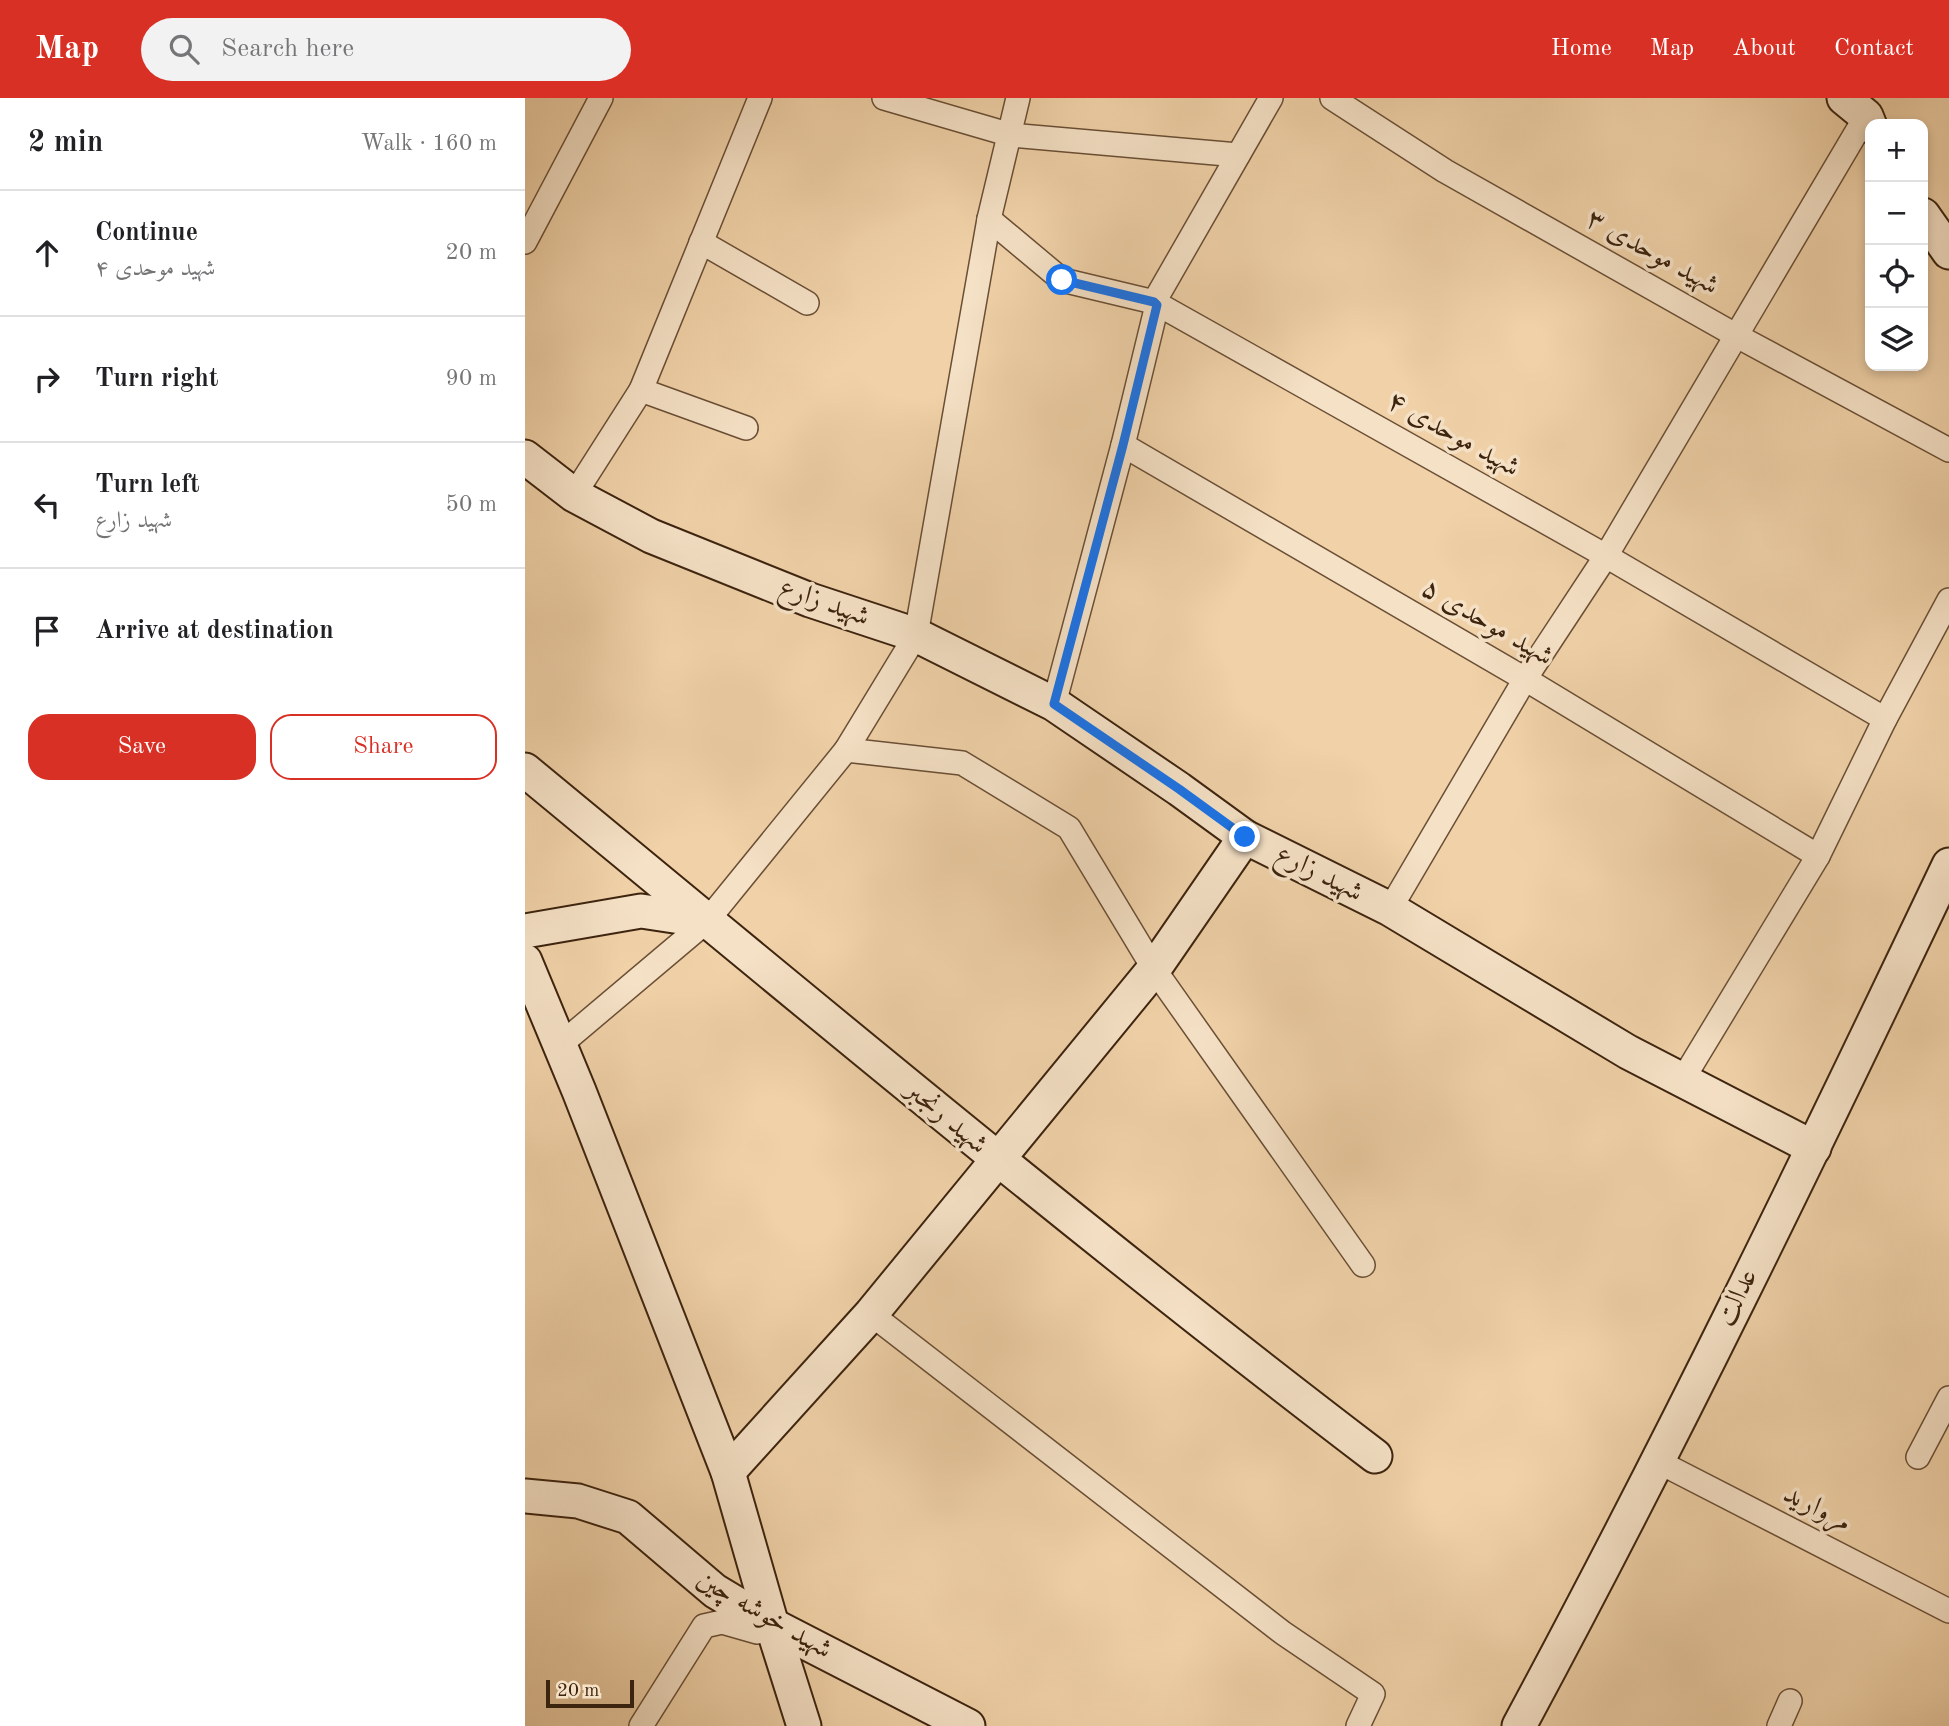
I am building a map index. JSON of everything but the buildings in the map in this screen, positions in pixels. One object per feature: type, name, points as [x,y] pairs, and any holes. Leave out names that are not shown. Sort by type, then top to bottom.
[{"type":"street","points":[[525,242],[601,98]]},
{"type":"street","points":[[574,495],[641,390],[760,98]]},
{"type":"street","points":[[884,98],[1011,135],[1238,155]]},
{"type":"street","points":[[560,1045],[707,920],[846,750],[916,635],[989,219],[1018,98]]},
{"type":"street","points":[[1054,704],[1123,445],[1157,305],[1154,302],[1271,98]]},
{"type":"street","name":"شهید موحدی ۳","points":[[1332,98],[1445,171],[1949,450]]},
{"type":"street","points":[[1389,909],[1525,679],[1606,556],[1737,335],[1860,113]]},
{"type":"street","name":"شهید موحدی ۴","points":[[989,219],[1062,280],[1154,302],[1606,556],[1885,719]]},
{"type":"street","points":[[1928,222],[1949,252]]},
{"type":"street","points":[[701,242],[807,303]]},
{"type":"street","points":[[641,390],[746,429]]},
{"type":"street","name":"شهید موحدی ۵","points":[[1123,445],[1525,679],[1818,856]]},
{"type":"street","name":"شهید زارع","points":[[525,457],[574,495],[651,536],[810,600],[916,635],[1054,704],[1245,837],[1389,909],[1628,1052],[1814,1148]]},
{"type":"street","points":[[1683,1079],[1818,856],[1885,719],[1949,600]]},
{"type":"street","points":[[846,750],[961,763],[1069,828],[1154,970],[1363,1265]]},
{"type":"street","name":"شهید رنجبر","points":[[525,770],[996,1160],[1242,1355],[1375,1456]]},
{"type":"street","points":[[728,1472],[871,1314],[1154,970],[1245,837]]},
{"type":"street","name":"عدالت","points":[[1519,1726],[1601,1574],[1814,1148],[1949,865]]},
{"type":"street","points":[[525,931],[641,911],[707,920]]},
{"type":"street","points":[[525,961],[728,1472],[772,1627],[804,1726]]},
{"type":"street","points":[[871,1314],[1283,1633],[1373,1694],[1358,1726]]},
{"type":"street","points":[[1918,1457],[1949,1398]]},
{"type":"street","name":"مروارید","points":[[1657,1461],[1949,1611]]},
{"type":"street","name":"شهید خوشه چین","points":[[525,1496],[578,1501],[628,1517],[715,1591],[772,1627],[968,1726]]},
{"type":"street","points":[[641,1726],[704,1626],[722,1622],[757,1632],[772,1627]]},
{"type":"street","points":[[1779,1726],[1790,1701]]},
{"type":"route","points":[[1062,280],[1154,302],[1157,305],[1054,704],[1245,837]]}]
